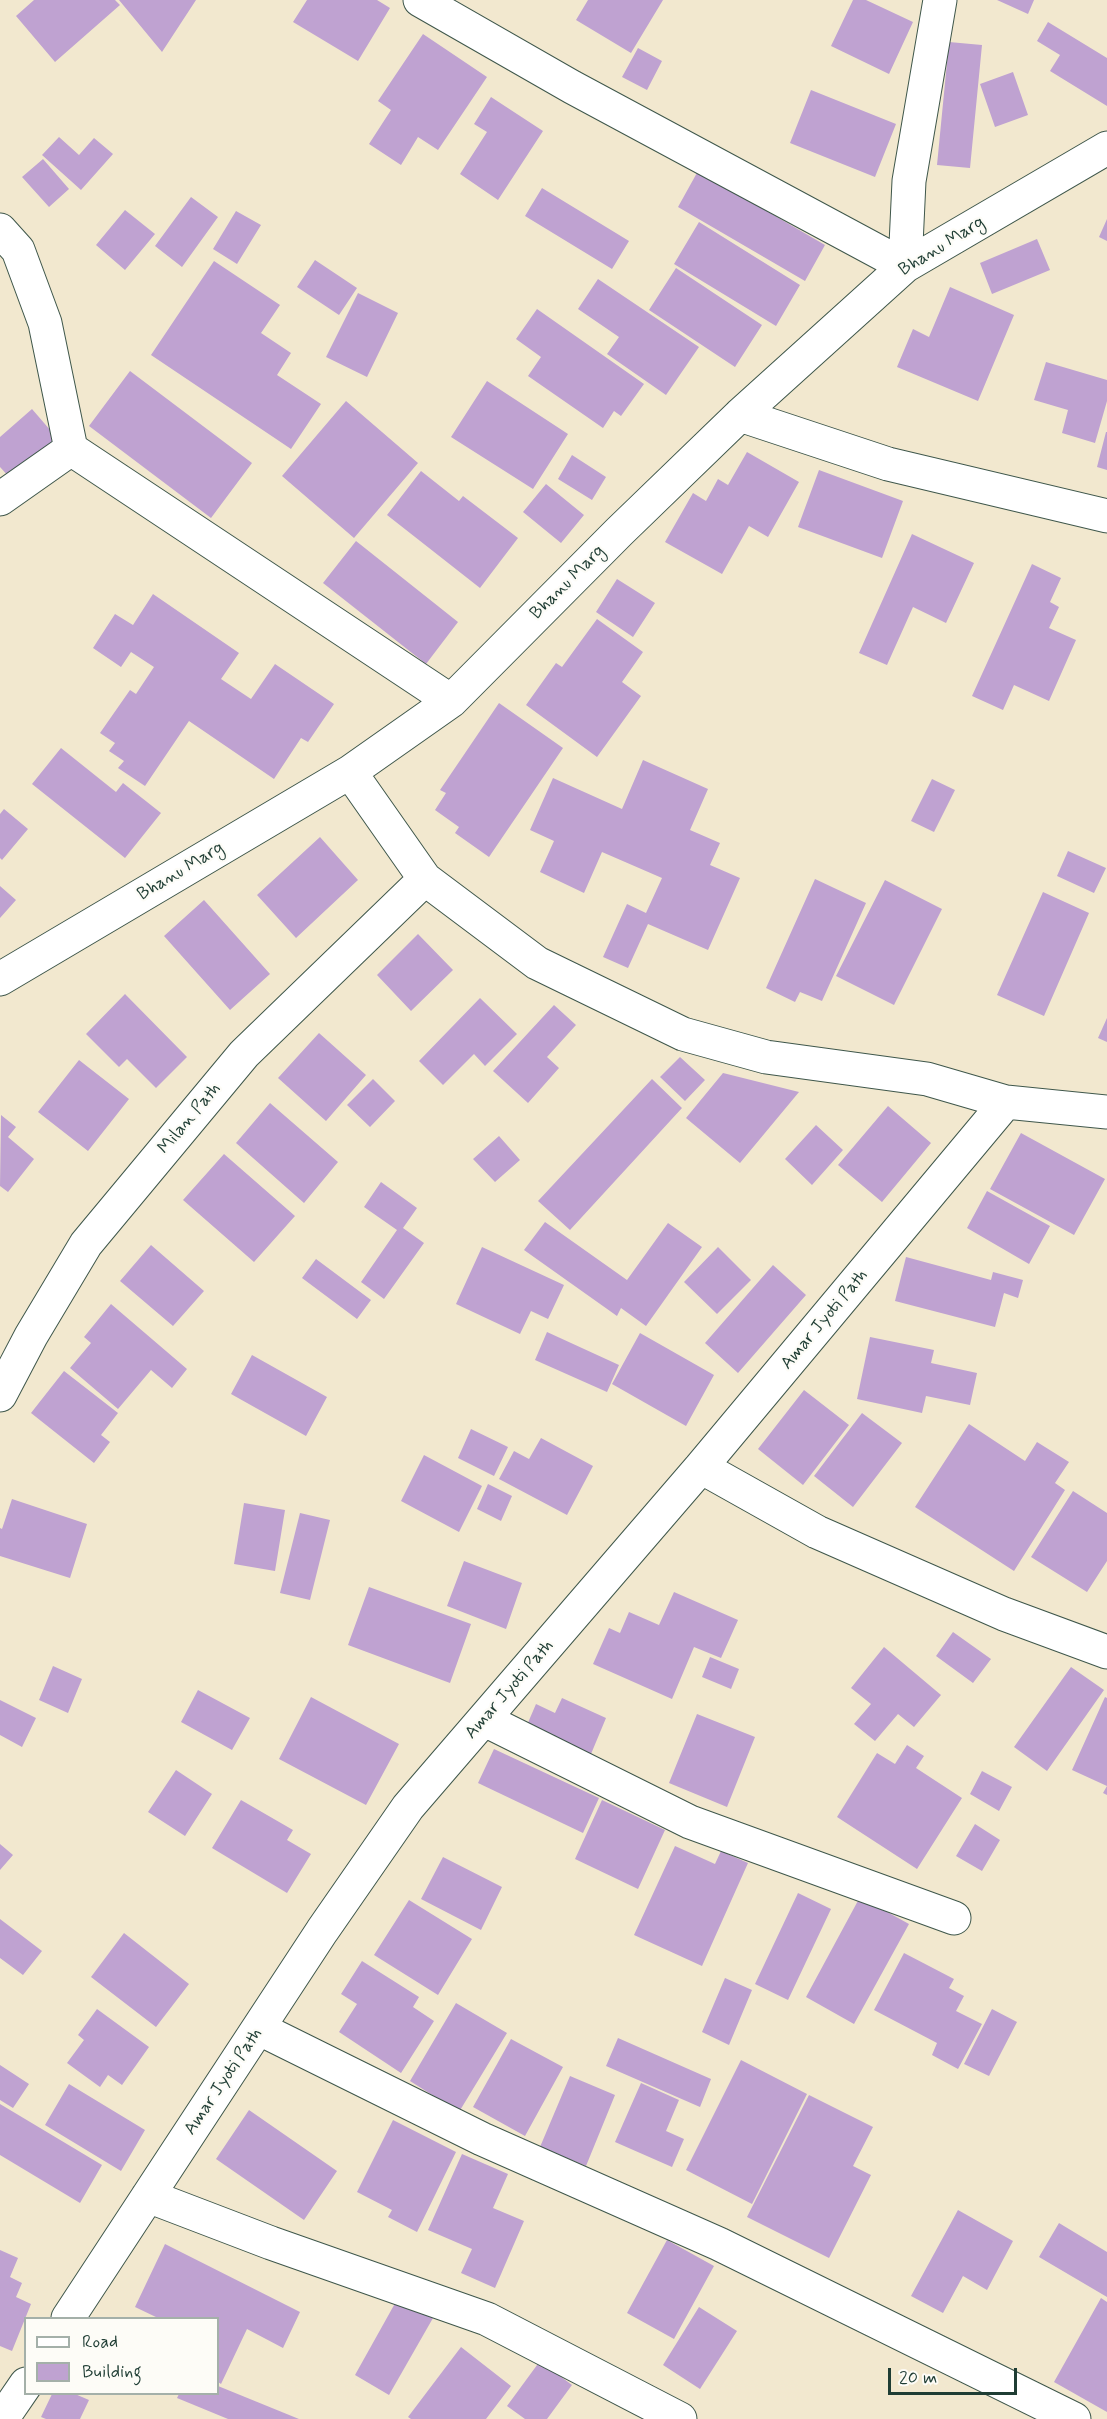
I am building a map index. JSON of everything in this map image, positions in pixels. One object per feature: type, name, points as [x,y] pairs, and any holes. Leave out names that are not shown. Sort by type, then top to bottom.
[{"type":"street","points":[[420,0],[572,87],[905,266],[909,181],[940,0]]},
{"type":"street","name":"Bhanu Marg","points":[[0,979],[350,772],[451,701],[619,532],[740,416],[905,266],[1107,148]]},
{"type":"street","points":[[0,230],[18,250],[45,323],[71,449],[451,701]]},
{"type":"street","points":[[740,416],[888,464],[1107,516]]},
{"type":"street","points":[[0,499],[71,449]]},
{"type":"street","points":[[350,772],[425,879],[537,963],[683,1034],[766,1057],[927,1079],[1006,1102],[1107,1112]]},
{"type":"street","name":"Milan Path","points":[[0,1395],[31,1336],[86,1244],[244,1054],[425,879]]},
{"type":"street","name":"Amar Jyoti Path","points":[[69,2317],[260,2029],[322,1931],[408,1808],[701,1467],[1006,1102]]},
{"type":"street","points":[[701,1467],[817,1532],[1004,1614],[1107,1652]]},
{"type":"street","points":[[485,1720],[690,1822],[954,1918]]},
{"type":"street","points":[[260,2029],[482,2139],[719,2244],[1074,2419]]},
{"type":"street","points":[[148,2196],[271,2243],[487,2319],[680,2419]]},
{"type":"street","points":[[2,2419],[24,2387]]},
{"type":"building","points":[[34,0],[115,0],[120,5],[55,62],[16,16]]},
{"type":"building","points":[[119,0],[196,0],[162,52]]},
{"type":"building","points":[[307,0],[377,0],[390,8],[358,61],[293,22]]},
{"type":"building","points":[[588,0],[663,0],[631,53],[576,20]]},
{"type":"building","points":[[853,0],[866,0],[913,22],[889,74],[831,46]]},
{"type":"building","points":[[997,0],[1034,0],[1028,14]]},
{"type":"building","points":[[1048,22],[1107,58],[1107,106],[1050,71],[1060,55],[1037,41]]},
{"type":"building","points":[[423,34],[487,77],[438,150],[418,137],[401,165],[369,144],[391,110],[378,101]]},
{"type":"building","points":[[949,42],[982,45],[970,168],[937,165]]},
{"type":"building","points":[[638,48],[662,61],[647,90],[622,77]]},
{"type":"building","points":[[1013,72],[1028,115],[995,127],[980,84]]},
{"type":"building","points":[[811,90],[896,124],[875,177],[790,143]]},
{"type":"building","points":[[491,97],[543,131],[498,200],[460,174],[487,132],[474,124]]},
{"type":"building","points":[[59,137],[79,155],[94,138],[113,154],[81,190],[42,155]]},
{"type":"building","points":[[43,159],[69,189],[49,207],[22,177]]},
{"type":"building","points":[[698,171],[825,245],[805,281],[678,207]]},
{"type":"building","points":[[542,188],[629,241],[612,269],[525,216]]},
{"type":"building","points":[[191,197],[218,217],[182,267],[155,246]]},
{"type":"building","points":[[125,210],[155,234],[125,270],[96,245]]},
{"type":"building","points":[[236,211],[261,225],[237,264],[213,249]]},
{"type":"building","points":[[1107,219],[1107,241],[1099,237]]},
{"type":"building","points":[[699,222],[800,285],[776,326],[674,264]]},
{"type":"building","points":[[1037,239],[1050,270],[992,294],[980,263]]},
{"type":"building","points":[[315,260],[357,288],[339,315],[297,287]]},
{"type":"building","points":[[214,261],[280,305],[261,333],[291,353],[277,375],[321,404],[291,449],[151,355]]},
{"type":"building","points":[[676,268],[762,325],[735,367],[649,310]]},
{"type":"building","points":[[598,279],[699,347],[666,395],[607,354],[619,337],[578,309]]},
{"type":"building","points":[[950,287],[1014,315],[978,401],[897,367],[913,329],[929,337]]},
{"type":"building","points":[[358,293],[398,313],[367,377],[326,357]]},
{"type":"building","points":[[537,309],[644,384],[621,416],[614,411],[603,428],[528,376],[541,357],[516,339]]},
{"type":"building","points":[[1046,362],[1107,380],[1107,401],[1095,443],[1062,433],[1068,410],[1034,400]]},
{"type":"building","points":[[130,371],[252,463],[211,518],[89,426]]},
{"type":"building","points":[[487,381],[568,434],[533,489],[451,437]]},
{"type":"building","points":[[346,401],[418,463],[354,538],[282,476]]},
{"type":"building","points":[[32,409],[57,438],[10,478],[0,467],[0,437]]},
{"type":"building","points":[[1107,432],[1107,470],[1097,467]]},
{"type":"building","points":[[747,452],[799,482],[768,537],[749,526],[722,574],[665,542],[693,493],[706,501],[718,479],[728,485]]},
{"type":"building","points":[[572,455],[606,477],[592,500],[558,479]]},
{"type":"building","points":[[819,470],[903,501],[882,558],[798,527]]},
{"type":"building","points":[[421,471],[459,501],[463,496],[518,538],[480,588],[387,515]]},
{"type":"building","points":[[546,484],[584,515],[561,543],[523,512]]},
{"type":"building","points":[[912,534],[974,563],[946,623],[913,607],[887,665],[859,653]]},
{"type":"building","points":[[356,541],[458,622],[426,664],[323,583]]},
{"type":"building","points":[[1032,564],[1061,578],[1050,602],[1059,607],[1049,628],[1076,640],[1049,701],[1014,685],[1003,710],[972,696]]},
{"type":"building","points":[[617,579],[655,603],[633,637],[596,612]]},
{"type":"building","points":[[153,594],[239,653],[221,679],[251,699],[275,664],[334,704],[308,742],[301,738],[274,779],[189,721],[145,786],[118,768],[124,761],[109,751],[115,743],[100,733],[130,690],[136,694],[154,667],[131,652],[121,667],[93,648],[115,614],[133,625]]},
{"type":"building","points":[[597,619],[643,652],[622,682],[641,696],[597,757],[526,705],[556,663],[562,667]]},
{"type":"building","points":[[499,703],[563,748],[489,857],[455,833],[459,827],[435,810],[446,793],[440,790]]},
{"type":"building","points":[[61,748],[116,792],[123,783],[161,813],[125,858],[32,784]]},
{"type":"building","points":[[643,760],[708,789],[690,830],[720,843],[710,865],[740,878],[708,950],[648,924],[628,968],[603,957],[627,904],[646,913],[662,878],[602,852],[584,893],[540,872],[554,841],[530,830],[553,778],[622,809]]},
{"type":"building","points":[[932,779],[955,790],[934,832],[911,821]]},
{"type":"building","points":[[4,809],[28,829],[2,860],[0,858],[0,814]]},
{"type":"building","points":[[320,837],[358,880],[296,938],[257,895]]},
{"type":"building","points":[[1068,851],[1106,868],[1094,893],[1057,876]]},
{"type":"building","points":[[815,879],[866,903],[822,1001],[800,992],[795,1002],[766,988]]},
{"type":"building","points":[[885,880],[942,909],[894,1005],[836,976]]},
{"type":"building","points":[[0,886],[16,900],[0,918]]},
{"type":"building","points":[[1043,892],[1089,913],[1044,1016],[997,995]]},
{"type":"building","points":[[204,900],[270,974],[230,1010],[164,936]]},
{"type":"building","points":[[418,934],[453,970],[411,1011],[377,975]]},
{"type":"building","points":[[125,994],[187,1057],[156,1088],[127,1059],[119,1067],[86,1034]]},
{"type":"building","points":[[480,998],[517,1034],[485,1066],[474,1054],[443,1085],[419,1061]]},
{"type":"building","points":[[554,1005],[576,1025],[547,1057],[559,1068],[528,1103],[493,1071]]},
{"type":"building","points":[[1107,1018],[1107,1042],[1098,1038]]},
{"type":"building","points":[[319,1033],[366,1075],[326,1121],[278,1078]]},
{"type":"building","points":[[680,1057],[705,1080],[685,1101],[660,1077]]},
{"type":"building","points":[[79,1060],[129,1099],[88,1151],[38,1112]]},
{"type":"building","points":[[723,1073],[799,1092],[740,1163],[686,1118]]},
{"type":"building","points":[[373,1079],[395,1101],[370,1127],[347,1105]]},
{"type":"building","points":[[652,1079],[682,1108],[570,1230],[538,1201]]},
{"type":"building","points":[[270,1103],[338,1162],[304,1203],[236,1143]]},
{"type":"building","points":[[888,1106],[931,1143],[882,1202],[838,1165]]},
{"type":"building","points":[[1,1115],[16,1127],[8,1137],[34,1159],[8,1192],[0,1186]]},
{"type":"building","points":[[816,1125],[843,1150],[812,1185],[785,1159]]},
{"type":"building","points":[[1021,1133],[1105,1179],[1074,1235],[990,1189]]},
{"type":"building","points":[[499,1136],[520,1160],[495,1182],[473,1159]]},
{"type":"building","points":[[224,1154],[295,1216],[254,1262],[183,1200]]},
{"type":"building","points":[[381,1182],[417,1208],[403,1228],[424,1243],[384,1299],[361,1282],[397,1230],[364,1207]]},
{"type":"building","points":[[987,1191],[1050,1226],[1029,1264],[967,1228]]},
{"type":"building","points":[[545,1222],[627,1280],[668,1223],[702,1247],[646,1326],[621,1308],[617,1316],[524,1250]]},
{"type":"building","points":[[151,1245],[204,1291],[173,1326],[120,1281]]},
{"type":"building","points":[[482,1247],[564,1285],[548,1319],[531,1311],[520,1334],[456,1304]]},
{"type":"building","points":[[718,1247],[751,1280],[717,1314],[684,1282]]},
{"type":"building","points":[[906,1257],[991,1280],[993,1272],[1023,1280],[1018,1298],[1004,1293],[995,1327],[895,1301]]},
{"type":"building","points":[[316,1259],[371,1300],[357,1319],[302,1278]]},
{"type":"building","points":[[773,1265],[806,1295],[738,1373],[705,1343]]},
{"type":"building","points":[[111,1304],[187,1369],[172,1388],[151,1370],[118,1409],[70,1368],[91,1343],[84,1337]]},
{"type":"building","points":[[547,1332],[619,1365],[607,1392],[535,1360]]},
{"type":"building","points":[[640,1333],[714,1375],[686,1426],[612,1384]]},
{"type":"building","points":[[870,1337],[934,1350],[931,1363],[977,1373],[970,1405],[926,1396],[922,1413],[857,1399]]},
{"type":"building","points":[[252,1355],[327,1397],[306,1436],[231,1394]]},
{"type":"building","points":[[64,1371],[118,1413],[101,1435],[110,1442],[94,1463],[31,1413]]},
{"type":"building","points":[[804,1390],[849,1425],[803,1485],[758,1449]]},
{"type":"building","points":[[862,1413],[902,1443],[853,1507],[814,1476]]},
{"type":"building","points":[[969,1424],[1025,1461],[1037,1442],[1069,1462],[1055,1483],[1065,1490],[1014,1571],[915,1507]]},
{"type":"building","points":[[471,1429],[508,1447],[494,1476],[458,1458]]},
{"type":"building","points":[[541,1438],[593,1466],[567,1515],[499,1479],[514,1451],[529,1459]]},
{"type":"building","points":[[424,1455],[482,1486],[459,1532],[401,1501]]},
{"type":"building","points":[[488,1484],[512,1496],[501,1521],[477,1509]]},
{"type":"building","points":[[1073,1491],[1107,1513],[1107,1561],[1087,1592],[1031,1557]]},
{"type":"building","points":[[12,1499],[87,1524],[70,1578],[0,1556],[0,1528],[2,1529]]},
{"type":"building","points":[[244,1503],[285,1510],[275,1571],[234,1564]]},
{"type":"building","points":[[300,1513],[330,1520],[310,1600],[280,1593]]},
{"type":"building","points":[[464,1561],[522,1583],[506,1629],[447,1606]]},
{"type":"building","points":[[369,1587],[471,1624],[450,1683],[348,1645]]},
{"type":"building","points":[[674,1592],[738,1620],[721,1658],[694,1647],[672,1699],[593,1664],[609,1628],[620,1633],[629,1612],[659,1625]]},
{"type":"building","points":[[953,1632],[991,1659],[973,1683],[936,1656]]},
{"type":"building","points":[[884,1647],[941,1695],[914,1727],[898,1714],[875,1741],[854,1724],[871,1704],[851,1688]]},
{"type":"building","points":[[710,1657],[739,1669],[731,1689],[702,1677]]},
{"type":"building","points":[[53,1666],[82,1679],[68,1713],[39,1700]]},
{"type":"building","points":[[1071,1667],[1104,1690],[1047,1771],[1014,1747]]},
{"type":"building","points":[[198,1690],[250,1718],[232,1750],[181,1722]]},
{"type":"building","points":[[311,1697],[399,1744],[366,1805],[279,1759]]},
{"type":"building","points":[[1105,1697],[1107,1698],[1107,1786],[1072,1770]]},
{"type":"building","points":[[562,1698],[606,1718],[591,1754],[527,1725],[536,1704],[555,1713]]},
{"type":"building","points":[[0,1700],[36,1718],[22,1747],[0,1735]]},
{"type":"building","points":[[697,1714],[755,1737],[727,1807],[669,1783]]},
{"type":"building","points":[[907,1745],[924,1756],[916,1768],[962,1798],[917,1869],[837,1817],[877,1753],[895,1764]]},
{"type":"building","points":[[494,1749],[599,1798],[583,1833],[478,1783]]},
{"type":"building","points":[[176,1770],[212,1794],[185,1836],[148,1812]]},
{"type":"building","points":[[982,1771],[1012,1787],[999,1811],[970,1794]]},
{"type":"building","points":[[241,1800],[293,1830],[287,1840],[311,1854],[287,1893],[212,1848]]},
{"type":"building","points":[[602,1800],[665,1830],[638,1889],[575,1859]]},
{"type":"building","points":[[975,1824],[1000,1840],[982,1871],[956,1856]]},
{"type":"building","points":[[0,1844],[13,1855],[0,1870]]},
{"type":"building","points":[[675,1846],[715,1864],[721,1851],[748,1863],[702,1966],[634,1935]]},
{"type":"building","points":[[443,1857],[502,1887],[481,1930],[421,1899]]},
{"type":"building","points":[[798,1893],[831,1909],[788,2000],[755,1984]]},
{"type":"building","points":[[860,1897],[909,1924],[854,2024],[806,1997]]},
{"type":"building","points":[[409,1900],[472,1939],[438,1995],[374,1955]]},
{"type":"building","points":[[0,1919],[42,1951],[23,1975],[0,1958]]},
{"type":"building","points":[[124,1933],[189,1984],[156,2027],[91,1977]]},
{"type":"building","points":[[904,1953],[954,1979],[949,1988],[964,1996],[956,2011],[982,2024],[958,2069],[932,2055],[937,2043],[874,2010]]},
{"type":"building","points":[[362,1961],[419,1997],[413,2007],[434,2021],[401,2073],[339,2032],[357,2004],[341,1994]]},
{"type":"building","points":[[725,1978],[752,1990],[729,2045],[702,2032]]},
{"type":"building","points":[[456,2003],[507,2033],[459,2112],[410,2081]]},
{"type":"building","points":[[97,2009],[149,2047],[122,2085],[108,2075],[100,2087],[67,2063],[84,2040],[78,2035]]},
{"type":"building","points":[[992,2009],[1017,2022],[989,2076],[964,2064]]},
{"type":"building","points":[[618,2038],[711,2079],[700,2107],[606,2066]]},
{"type":"building","points":[[511,2039],[563,2067],[525,2136],[473,2107]]},
{"type":"building","points":[[741,2060],[807,2094],[752,2204],[686,2170]]},
{"type":"building","points":[[0,2065],[29,2084],[13,2108],[0,2100]]},
{"type":"building","points":[[570,2076],[615,2095],[586,2166],[540,2147]]},
{"type":"building","points":[[641,2083],[679,2100],[666,2131],[684,2139],[672,2167],[615,2142]]},
{"type":"building","points":[[69,2084],[145,2130],[121,2171],[45,2125]]},
{"type":"building","points":[[809,2095],[873,2127],[853,2166],[871,2175],[829,2258],[747,2217]]},
{"type":"building","points":[[0,2104],[102,2165],[80,2203],[0,2155]]},
{"type":"building","points":[[249,2110],[337,2171],[304,2220],[216,2159]]},
{"type":"building","points":[[393,2120],[456,2152],[417,2232],[388,2217],[392,2210],[357,2192]]},
{"type":"building","points":[[462,2154],[508,2174],[493,2208],[524,2221],[495,2288],[461,2273],[472,2249],[428,2230]]},
{"type":"building","points":[[958,2210],[1013,2241],[987,2290],[963,2276],[943,2313],[911,2296]]},
{"type":"building","points":[[1059,2223],[1107,2252],[1107,2297],[1039,2257]]},
{"type":"building","points":[[667,2240],[714,2266],[674,2339],[627,2313]]},
{"type":"building","points":[[165,2244],[300,2312],[283,2348],[247,2329],[221,2384],[219,2383],[219,2317],[156,2317],[135,2307]]},
{"type":"building","points":[[0,2250],[18,2258],[10,2277],[22,2283],[16,2297],[31,2304],[12,2351],[0,2346]]},
{"type":"building","points":[[398,2298],[433,2318],[389,2395],[355,2375]]},
{"type":"building","points":[[1101,2298],[1107,2302],[1107,2412],[1054,2382]]},
{"type":"building","points":[[699,2307],[737,2331],[700,2389],[663,2365]]},
{"type":"building","points":[[461,2347],[511,2386],[486,2419],[411,2419],[408,2417]]},
{"type":"building","points":[[540,2361],[572,2385],[547,2419],[525,2419],[507,2406]]},
{"type":"building","points":[[219,2386],[299,2419],[228,2419],[177,2398],[178,2395],[219,2395]]},
{"type":"building","points":[[52,2395],[77,2395],[89,2400],[80,2419],[41,2417]]}]
